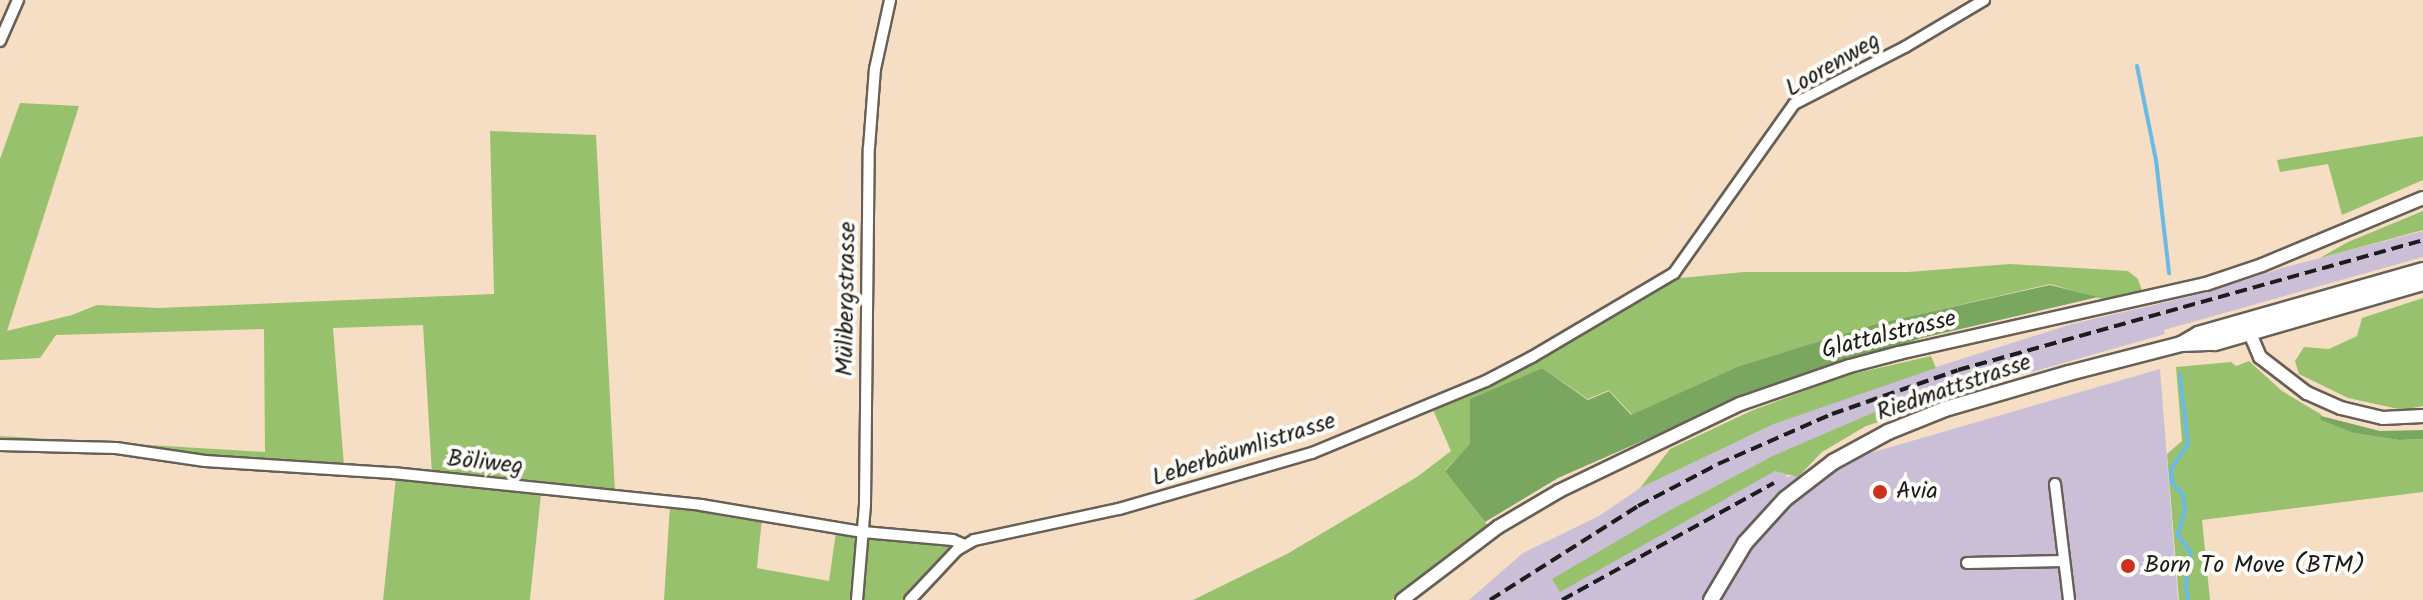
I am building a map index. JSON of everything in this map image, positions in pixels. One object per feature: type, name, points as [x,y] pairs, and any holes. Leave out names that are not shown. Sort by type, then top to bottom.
[{"type":"main road","points":[[2247,327],[2423,270]]},
{"type":"main road","points":[[2247,327],[2423,283]]},
{"type":"main road","name":"Riedmattstrasse","points":[[1711,600],[1739,551],[1769,515],[1811,477],[1849,452],[1945,409],[2181,344],[2200,346],[2247,327]]},
{"type":"street","points":[[0,41],[18,0]]},
{"type":"street","name":"Mülibergstrasse","points":[[857,600],[863,532],[869,148],[875,69],[890,0]]},
{"type":"street","name":"Loorenweg","points":[[1674,273],[1794,104],[1905,47],[1984,0]]},
{"type":"street","name":"Glattalstrasse","points":[[1402,600],[1498,527],[1559,491],[1740,404],[1899,353],[2206,284],[2423,198]]},
{"type":"street","name":"Leberbäumlistrasse","points":[[964,545],[1119,509],[1312,453],[1486,381],[1674,273]]},
{"type":"street","points":[[2247,327],[2256,351],[2270,367],[2326,402],[2383,418],[2423,416]]},
{"type":"street","name":"Böliweg","points":[[0,445],[116,448],[205,461],[393,473],[701,505],[863,532],[953,540],[964,545]]},
{"type":"street","points":[[2055,484],[2069,600]]},
{"type":"street","points":[[910,600],[964,545]]},
{"type":"street","points":[[1967,563],[2064,561]]},
{"type":"shaded area","points":[[2423,231],[2423,257],[2164,330],[2165,334],[1882,415],[1830,440],[1784,478],[2160,369],[2178,600],[1469,600],[1523,553],[1599,516],[1640,488],[1774,424],[1863,390],[2072,324],[2205,293],[2282,268]]},
{"type":"green space","points":[[20,103],[79,106],[7,331],[72,315],[97,305],[158,308],[494,294],[490,131],[596,135],[615,492],[432,474],[423,325],[333,328],[344,466],[0,441],[0,436],[265,452],[264,329],[56,335],[40,358],[0,360],[0,159]]},
{"type":"green space","points":[[2423,136],[2423,180],[2342,215],[2328,164],[2280,172],[2277,160]]},
{"type":"green space","points":[[2423,211],[2423,230],[2320,258],[2348,242]]},
{"type":"green space","points":[[2010,264],[2128,271],[2138,279],[2142,291],[2106,300],[2050,284],[1877,324],[1739,366],[1632,415],[1609,390],[1588,399],[1542,368],[1471,399],[1471,444],[1445,470],[1488,526],[1392,600],[1193,600],[1287,554],[1417,477],[1451,451],[1431,405],[1670,279],[1744,272],[1908,272]]},
{"type":"green space","points":[[2050,285],[2098,297],[1922,338],[1747,395],[1558,478],[1485,522],[1445,471],[1470,444],[1470,399],[1542,368],[1588,400],[1609,391],[1631,415],[1739,366],[1876,324]]},
{"type":"green space","points":[[2423,298],[2423,406],[2403,410],[2348,398],[2299,374],[2295,361],[2304,347],[2329,349],[2357,336],[2362,318]]},
{"type":"green space","points":[[1931,356],[1936,368],[1774,424],[1640,488],[1670,449],[1751,411],[1844,376]]},
{"type":"green space","points":[[2249,361],[2282,391],[2322,415],[2320,420],[2355,433],[2399,440],[2423,439],[2423,492],[2202,520],[2210,600],[2179,600],[2167,454],[2182,441],[2176,367],[2231,362],[2236,366]]},
{"type":"green space","points":[[1950,387],[1951,398],[1866,426],[1822,452],[1798,477],[1775,471],[1560,592],[1552,579],[1663,514],[1773,456],[1884,408]]},
{"type":"green space","points":[[2321,416],[2380,431],[2423,430],[2423,439],[2399,440],[2354,433],[2320,420]]},
{"type":"green space","points":[[396,477],[541,492],[530,600],[383,600]]},
{"type":"green space","points":[[670,505],[762,518],[757,568],[829,581],[836,532],[960,545],[907,600],[664,600]]},
{"type":"waterway","points":[[2137,66],[2156,160],[2169,273]]},
{"type":"waterway","points":[[2180,375],[2188,444],[2171,469],[2172,483],[2183,495],[2185,509],[2178,535],[2191,553],[2186,586],[2188,600]]},
{"type":"railway","points":[[1490,600],[1638,506],[1718,464],[1832,414],[1958,370],[2423,240]]},
{"type":"railway","points":[[1562,600],[1774,483]]},
{"type":"place","name":"Avia","points":[[1880,492]]},
{"type":"place","name":"Born To Move (BTM)","points":[[2128,566]]}]
